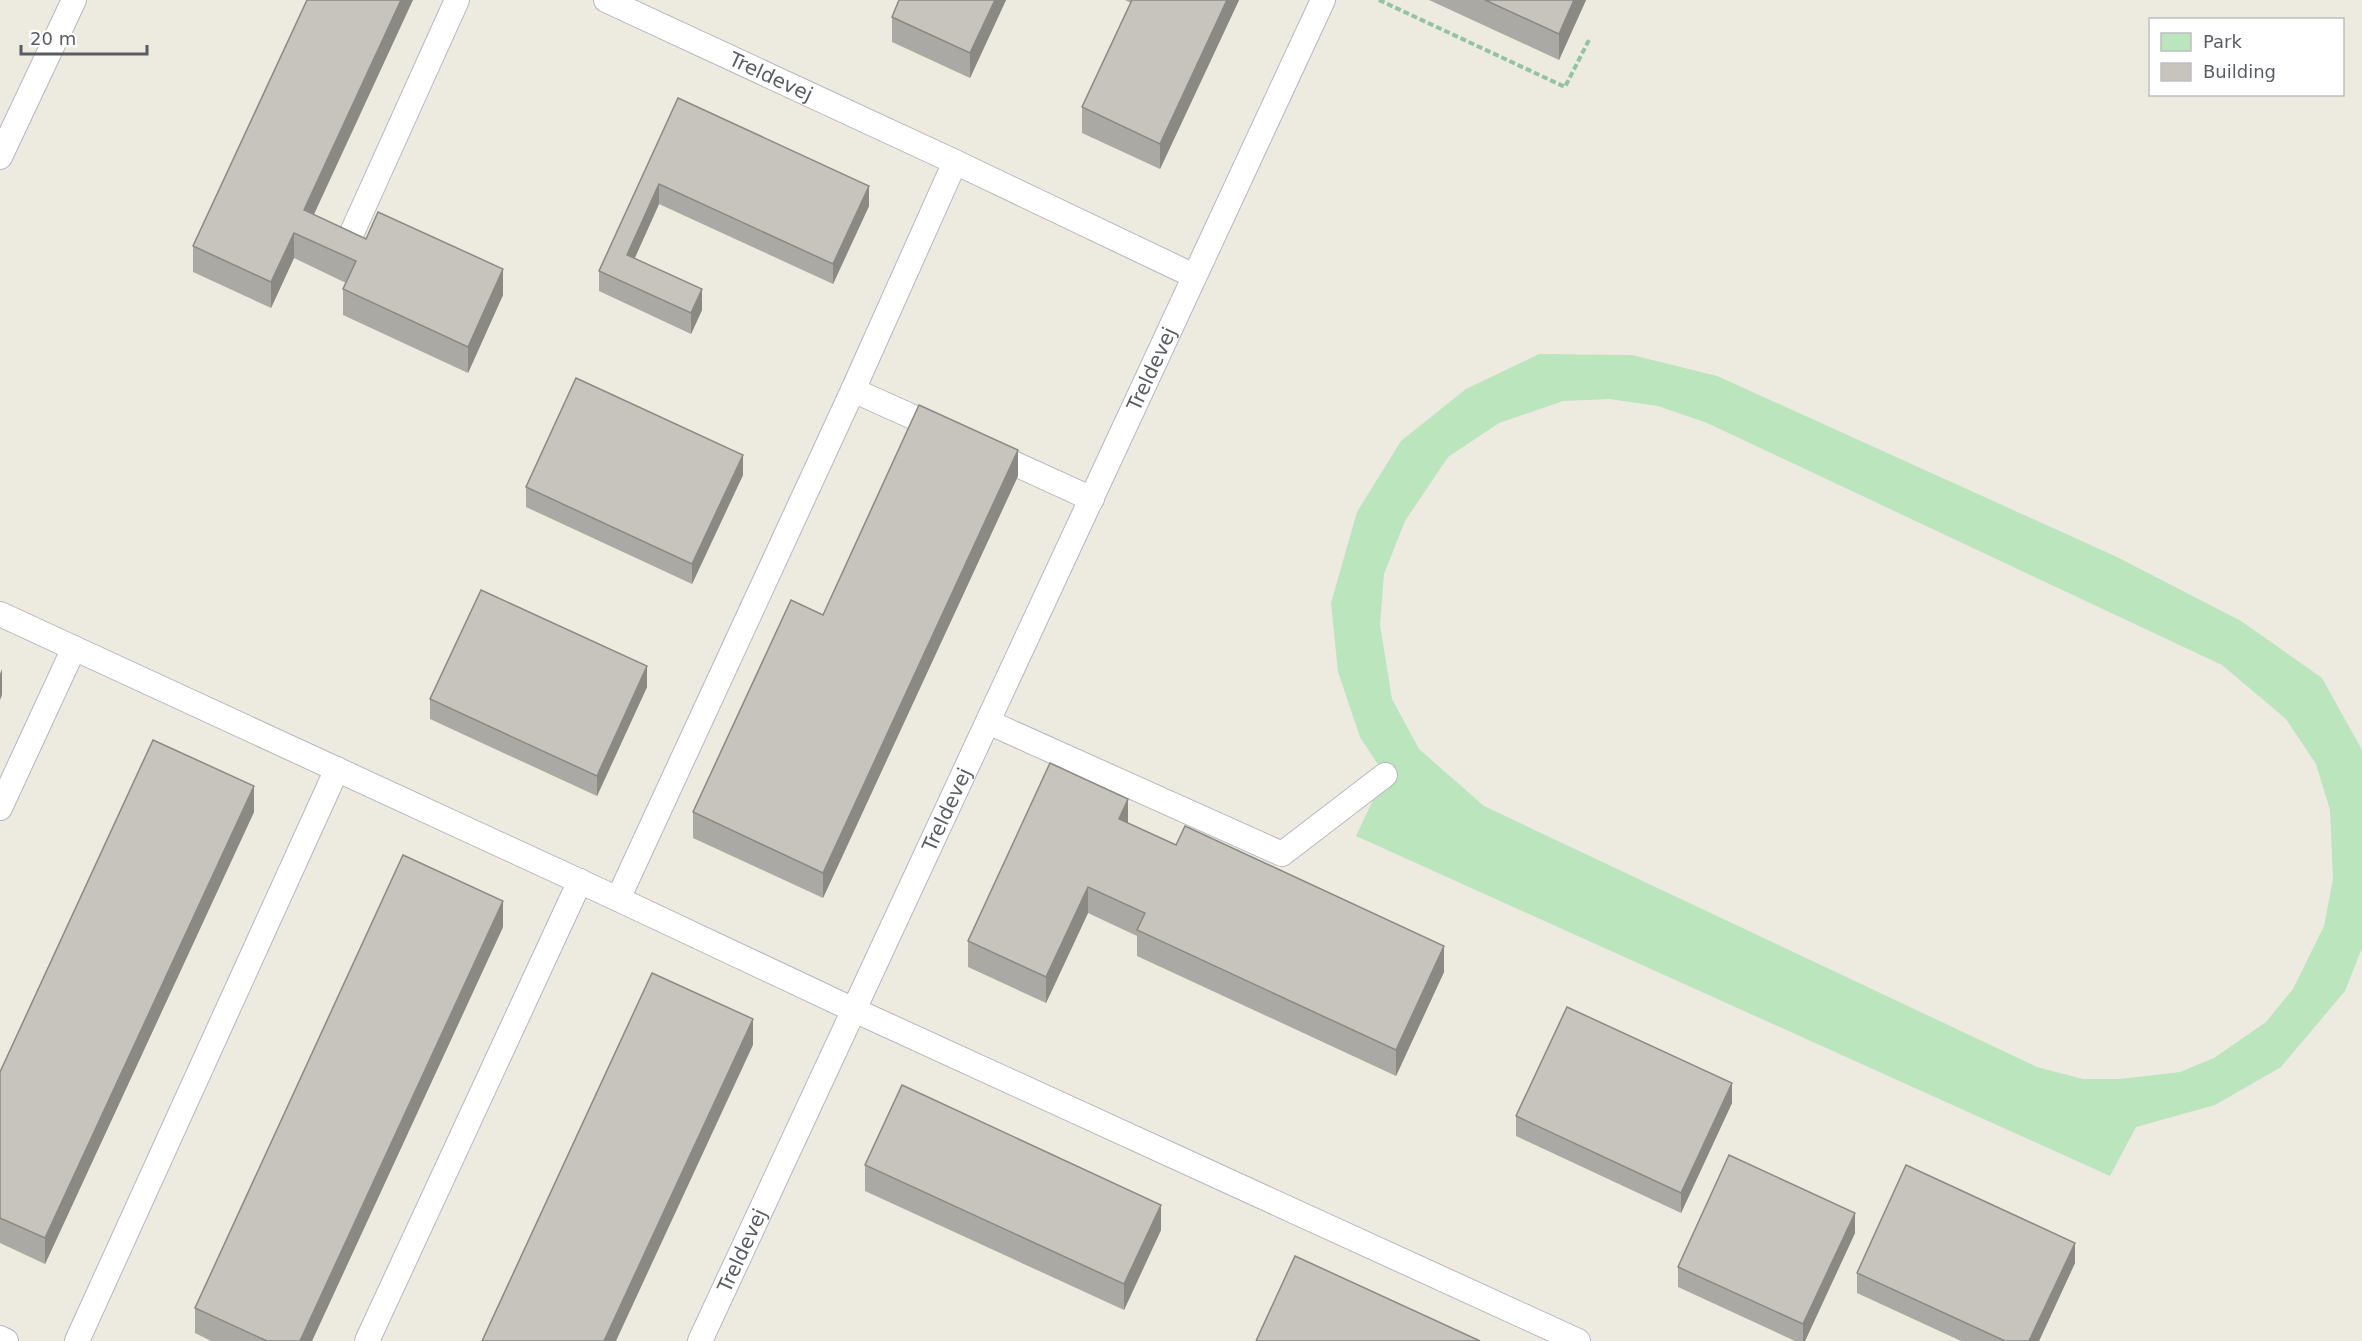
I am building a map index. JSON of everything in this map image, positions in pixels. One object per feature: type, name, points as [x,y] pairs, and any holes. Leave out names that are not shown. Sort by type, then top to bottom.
[{"type":"lane","points":[[0,157],[74,0]]},
{"type":"lane","points":[[350,237],[457,0]]},
{"type":"lane","name":"Treldevej","points":[[606,0],[1194,276]]},
{"type":"lane","name":"Treldevej","points":[[700,1341],[1323,0]]},
{"type":"lane","points":[[618,899],[853,390],[955,162]]},
{"type":"lane","points":[[853,390],[1092,499]]},
{"type":"lane","points":[[0,614],[854,1010],[1578,1341]]},
{"type":"lane","points":[[0,808],[74,648]]},
{"type":"lane","points":[[988,722],[1282,854],[1385,775]]},
{"type":"lane","points":[[77,1341],[337,769]]},
{"type":"lane","points":[[366,1341],[580,882]]},
{"type":"lane","points":[[0,1338],[6,1341]]},
{"type":"path","points":[[1379,0],[1565,87],[1590,39]]},
{"type":"green space","points":[[1539,354],[1632,355],[1717,376],[2117,557],[2241,621],[2322,678],[2362,750],[2362,948],[2345,991],[2281,1067],[2215,1105],[2136,1127],[2110,1176],[1356,836],[1385,775],[1360,737],[1338,672],[1331,603],[1357,512],[1401,441],[1466,389]],"holes":[[[1609,399],[1658,406],[1707,423],[2222,665],[2286,719],[2316,764],[2330,810],[2333,879],[2324,926],[2293,989],[2266,1022],[2214,1058],[2180,1072],[2120,1079],[2083,1079],[2037,1067],[1484,806],[1419,749],[1392,699],[1380,625],[1384,574],[1405,521],[1448,457],[1499,423],[1563,401]]]},
{"type":"building","points":[[307,0],[401,0],[304,210],[366,239],[378,212],[503,269],[468,347],[343,289],[356,261],[294,233],[271,282],[193,246]]},
{"type":"building","points":[[899,0],[995,0],[970,53],[892,17]]},
{"type":"building","points":[[1132,0],[1227,0],[1160,144],[1082,107]]},
{"type":"building","points":[[1485,0],[1574,0],[1559,34]]},
{"type":"building","points":[[678,98],[869,186],[833,264],[659,184],[627,255],[702,289],[691,313],[599,271]]},
{"type":"building","points":[[576,378],[743,455],[692,564],[526,487]]},
{"type":"building","points":[[919,405],[1018,450],[823,873],[693,812],[791,600],[823,615]]},
{"type":"building","points":[[481,590],[647,666],[597,776],[430,699]]},
{"type":"building","points":[[153,740],[254,786],[45,1238],[0,1218],[0,1072]]},
{"type":"building","points":[[1050,763],[1128,799],[1119,819],[1176,845],[1185,826],[1444,946],[1396,1050],[1137,930],[1145,913],[1088,887],[1046,977],[968,941]]},
{"type":"building","points":[[403,855],[503,901],[300,1341],[267,1341],[195,1308]]},
{"type":"building","points":[[652,973],[753,1019],[604,1341],[482,1341]]},
{"type":"building","points":[[1567,1007],[1732,1083],[1681,1193],[1516,1116]]},
{"type":"building","points":[[902,1085],[1161,1205],[1124,1284],[865,1165]]},
{"type":"building","points":[[1729,1155],[1855,1213],[1803,1324],[1678,1267]]},
{"type":"building","points":[[1906,1165],[2075,1243],[2029,1341],[2005,1341],[1857,1273]]},
{"type":"building","points":[[1295,1256],[1480,1341],[1256,1341]]}]
